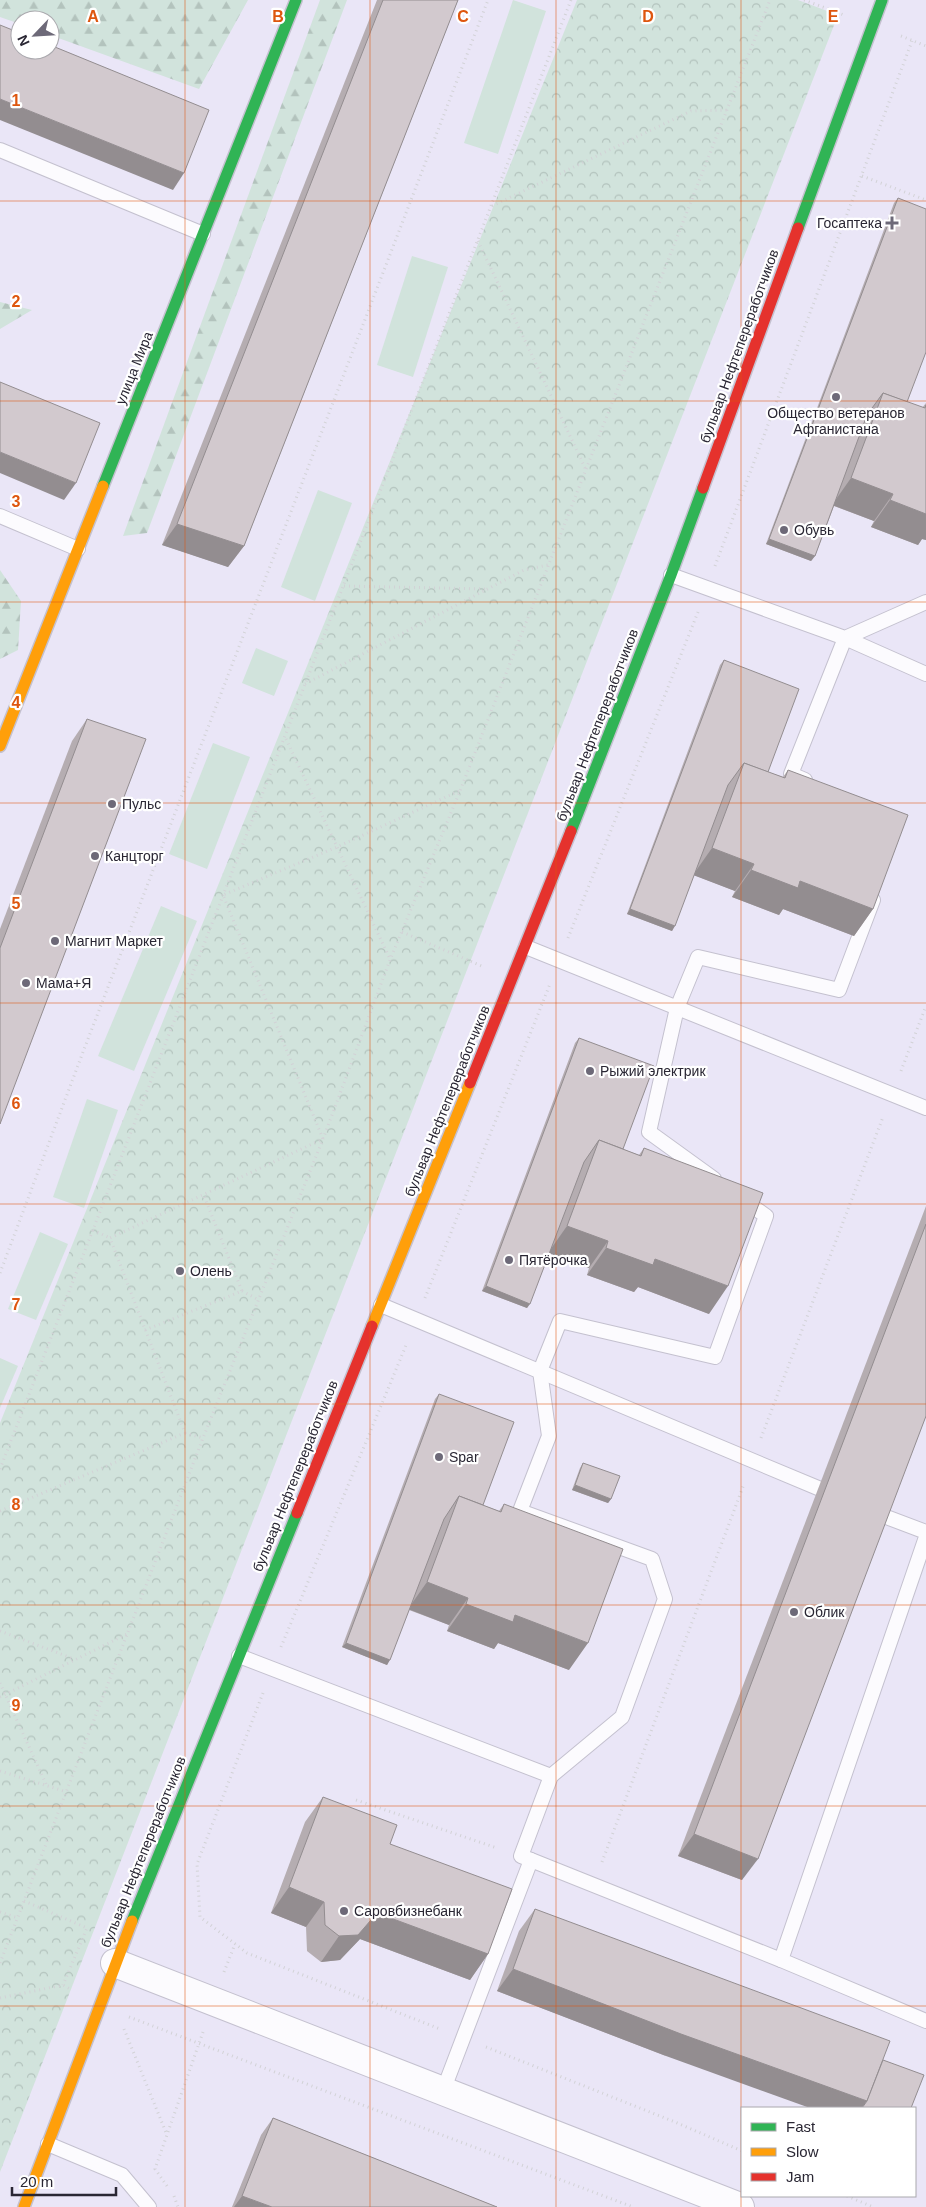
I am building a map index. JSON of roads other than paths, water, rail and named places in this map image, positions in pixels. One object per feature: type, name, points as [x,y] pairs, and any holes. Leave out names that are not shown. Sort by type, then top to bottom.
[{"type":"street","name":"улица Мира","points":[[0,746],[296,0]]},
{"type":"street","name":"бульвар Нефтепереработчиков","points":[[24,2207],[115,1963],[526,947],[671,576],[882,0]]},
{"type":"street","points":[[115,1963],[738,2207]]},
{"type":"lane","points":[[0,150],[203,234]]},
{"type":"lane","points":[[0,516],[78,549]]},
{"type":"lane","points":[[671,576],[845,638],[926,674]]},
{"type":"lane","points":[[817,785],[791,774],[845,638],[926,602]]},
{"type":"lane","points":[[443,2091],[526,1858],[551,1776],[622,1717],[665,1598],[652,1560],[520,1511],[549,1436],[540,1371],[560,1322],[714,1358],[766,1216],[649,1132],[677,1008],[698,957],[839,990],[878,888]]},
{"type":"lane","points":[[526,947],[926,1108]]},
{"type":"lane","points":[[381,1305],[818,1488]]},
{"type":"lane","points":[[881,1515],[926,1532]]},
{"type":"lane","points":[[781,1960],[926,1537]]},
{"type":"lane","points":[[239,1656],[551,1776]]},
{"type":"lane","points":[[526,1858],[781,1960],[926,2021]]},
{"type":"lane","points":[[48,2144],[122,2175],[148,2207]]},
{"type":"place","name":"Госаптека","points":[[892,223]]},
{"type":"place","name":"Общество ветеранов Афганистана","points":[[836,397]]},
{"type":"place","name":"Обувь","points":[[784,530]]},
{"type":"place","name":"Пульс","points":[[112,804]]},
{"type":"place","name":"Канцторг","points":[[95,856]]},
{"type":"place","name":"Магнит Маркет","points":[[55,941]]},
{"type":"place","name":"Мама+Я","points":[[26,983]]},
{"type":"place","name":"Рыжий электрик","points":[[590,1071]]},
{"type":"place","name":"Пятёрочка","points":[[509,1260]]},
{"type":"place","name":"Олень","points":[[180,1271]]},
{"type":"place","name":"Spar","points":[[439,1457]]},
{"type":"place","name":"Облик","points":[[794,1612]]},
{"type":"place","name":"Саровбизнебанк","points":[[344,1911]]}]
